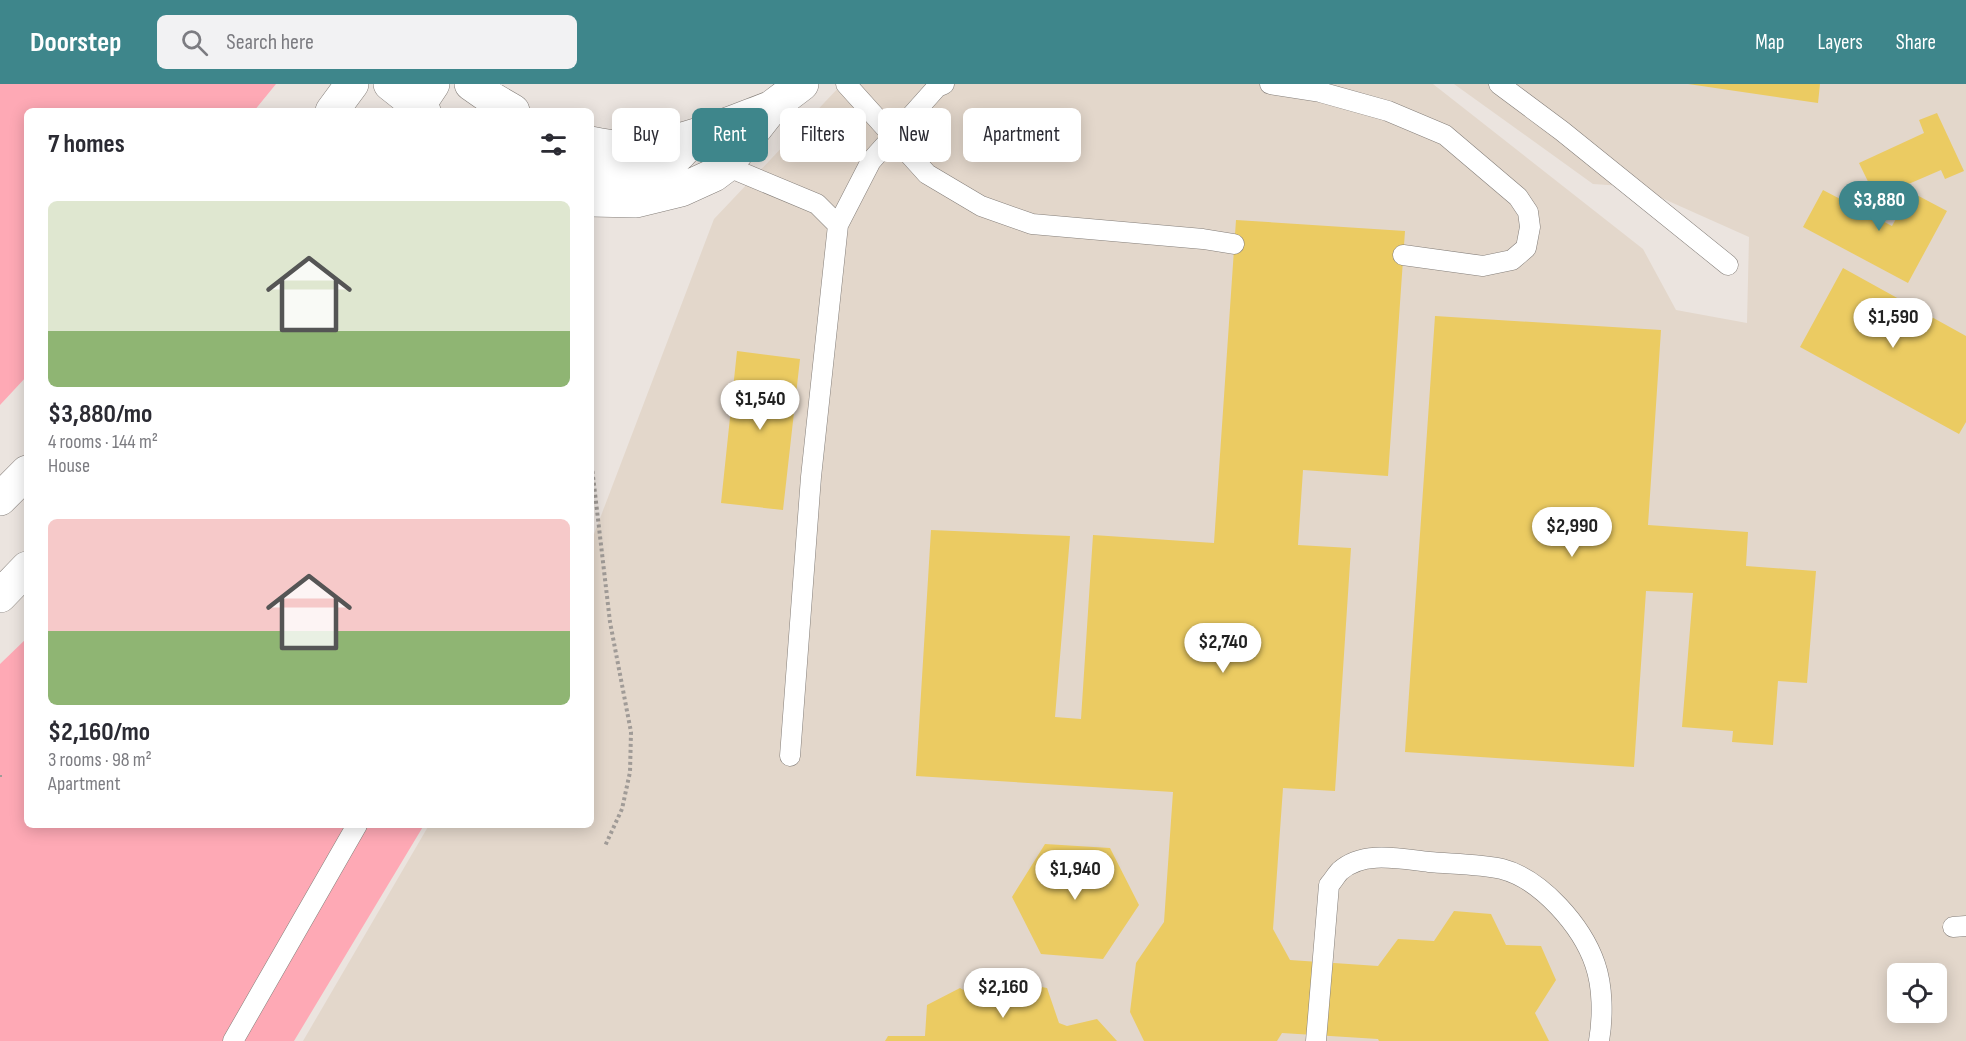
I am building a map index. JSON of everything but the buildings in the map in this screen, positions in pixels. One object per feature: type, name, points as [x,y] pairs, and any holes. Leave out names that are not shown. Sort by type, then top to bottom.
[{"type":"street","points":[[334,108],[352,84]]},
{"type":"street","points":[[390,84],[422,103]]},
{"type":"street","points":[[471,84],[508,108]]},
{"type":"street","points":[[594,200],[636,201],[681,190],[714,175],[726,166],[773,106],[802,84]]},
{"type":"street","points":[[768,108],[773,106]]},
{"type":"street","points":[[594,145],[610,148],[649,146],[692,137]]},
{"type":"street","points":[[594,176],[655,171],[680,155],[692,138]]},
{"type":"street","points":[[0,499],[24,475]]},
{"type":"street","points":[[0,596],[24,571]]},
{"type":"lane","points":[[846,84],[878,120]]},
{"type":"lane","points":[[918,108],[937,87],[944,84]]},
{"type":"lane","points":[[1270,84],[1320,92],[1388,111],[1445,135],[1518,197],[1528,212],[1530,227],[1526,248],[1512,260],[1483,266],[1403,255]]},
{"type":"lane","points":[[1499,84],[1525,93],[1728,265]]},
{"type":"lane","points":[[790,756],[811,477],[838,225],[871,160],[878,152]]},
{"type":"lane","points":[[916,162],[927,174],[981,206],[1032,224],[1203,239],[1234,244]]},
{"type":"lane","points":[[726,166],[817,204],[838,225]]},
{"type":"lane","points":[[233,1041],[355,828]]},
{"type":"lane","points":[[1316,1041],[1329,885],[1341,870],[1360,860],[1382,857],[1502,869],[1531,881],[1554,902],[1579,931],[1595,964],[1601,996],[1599,1041]]},
{"type":"path","points":[[594,485],[610,622],[631,732],[630,772],[622,809],[605,846]]},
{"type":"shaded area","points":[[0,84],[276,84],[256,108],[24,108],[24,379],[0,405]]},
{"type":"shaded area","points":[[842,84],[1433,84],[1643,249],[1676,310],[1747,323],[1749,237],[1637,187],[1593,184],[1454,84],[1966,84],[1966,1041],[303,1041],[427,828],[594,828],[594,534],[714,219],[780,149],[780,162],[866,162],[866,108],[819,108]]},
{"type":"shaded area","points":[[24,641],[24,828],[422,828],[294,1041],[0,1041],[0,664]]}]
